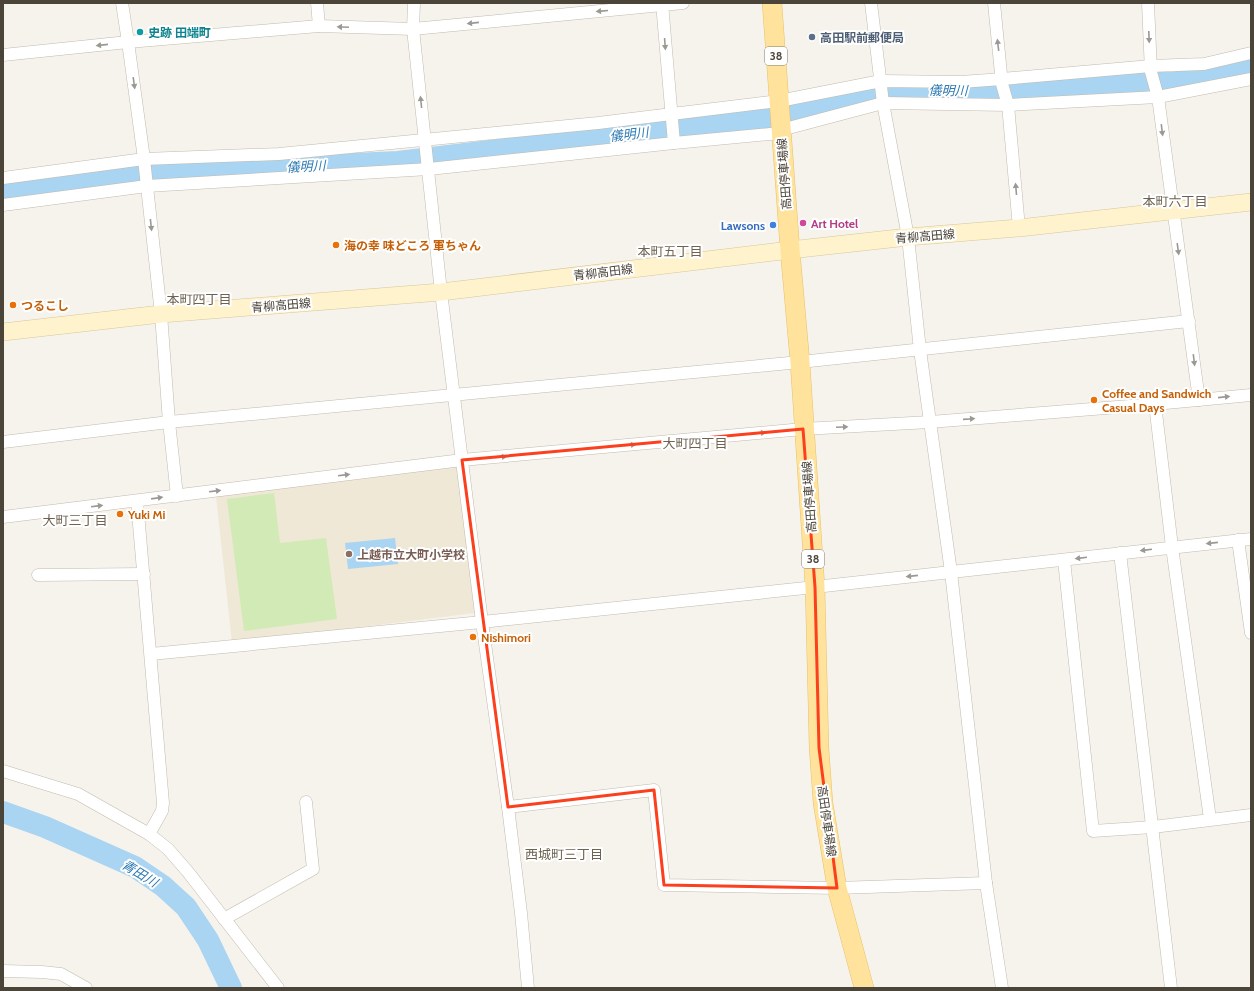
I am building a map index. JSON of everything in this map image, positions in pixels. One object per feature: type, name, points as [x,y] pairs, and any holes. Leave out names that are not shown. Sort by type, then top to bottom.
[{"type":"main road","name":"高田停車場線","points":[[772,3],[790,250],[800,362],[803,430],[815,587],[819,748],[823,803],[836,888],[864,988]]},
{"type":"main road","name":"青柳高田線","points":[[3,332],[161,314],[441,292],[790,250],[908,237],[1020,228],[1251,202]]},
{"type":"street","points":[[122,3],[147,186],[161,314],[169,422],[177,496]]},
{"type":"street","points":[[317,3],[320,26]]},
{"type":"street","points":[[414,3],[413,29],[441,292],[482,622],[508,807],[521,913],[528,988]]},
{"type":"street","points":[[3,55],[128,42],[320,26],[413,29],[683,3]]},
{"type":"street","points":[[871,3],[883,103],[908,237],[920,350],[950,572],[986,883],[1002,988]]},
{"type":"street","points":[[994,3],[1002,82],[1008,105],[1020,228]]},
{"type":"street","points":[[1148,3],[1151,69],[1158,94],[1199,400]]},
{"type":"street","points":[[662,4],[673,140]]},
{"type":"street","points":[[3,178],[144,162],[426,144],[671,115],[780,120],[880,81],[1002,82],[1204,64],[1251,53]]},
{"type":"street","points":[[3,206],[147,186],[428,169],[673,140],[883,103],[1008,105],[1158,94],[1251,79]]},
{"type":"street","points":[[3,442],[169,422],[800,362],[1189,321]]},
{"type":"street","points":[[3,517],[462,460],[803,430],[930,422],[1251,395]]},
{"type":"street","points":[[1155,404],[1172,547],[1210,819]]},
{"type":"street","points":[[137,501],[163,803],[162,811],[149,834]]},
{"type":"street","points":[[151,654],[482,622],[1251,539]]},
{"type":"street","points":[[1238,540],[1251,633]]},
{"type":"street","points":[[1120,553],[1171,988]]},
{"type":"street","points":[[1064,560],[1093,831],[1153,827],[1251,815]]},
{"type":"street","points":[[38,575],[144,574]]},
{"type":"street","points":[[3,771],[78,794],[149,834],[168,849],[188,872],[278,988]]},
{"type":"street","points":[[508,807],[654,790],[664,885],[836,888],[986,883]]},
{"type":"street","points":[[224,919],[313,869],[306,802]]},
{"type":"street","points":[[3,971],[61,974],[86,988]]},
{"type":"highlighted area","points":[[803,429],[815,587],[819,748],[837,888],[664,885],[654,790],[508,807],[462,460]]},
{"type":"shaded area","name":"上越市立大町小学校","points":[[462,465],[483,612],[232,643],[216,496]]},
{"type":"green space","points":[[274,493],[280,543],[326,538],[337,619],[244,631],[227,499]]},
{"type":"water","points":[[395,538],[398,564],[348,569],[345,543]]},
{"type":"waterway","name":"儀明川","points":[[3,192],[152,173],[398,162],[788,115],[894,89],[1022,91],[1129,82],[1173,83],[1251,67]]},
{"type":"waterway","name":"青田川","points":[[3,812],[45,827],[135,867],[163,886],[186,907],[208,940],[231,988]]},
{"type":"place","name":"史跡 田端町","points":[[140,32]]},
{"type":"place","name":"高田駅前郵便局","points":[[812,37]]},
{"type":"place","name":"Art Hotel","points":[[803,223]]},
{"type":"place","name":"Lawsons","points":[[773,225]]},
{"type":"place","name":"海の幸 味どころ 軍ちゃん","points":[[336,245]]},
{"type":"place","name":"つるこし","points":[[13,305]]},
{"type":"place","name":"Coffee and Sandwich Casual Days","points":[[1094,400]]},
{"type":"place","name":"Yuki Mi","points":[[120,514]]},
{"type":"place","name":"上越市立大町小学校","points":[[349,554]]},
{"type":"place","name":"Nishimori","points":[[473,637]]},
{"type":"district","name":"本町六丁目","points":[[1175,201]]},
{"type":"district","name":"本町五丁目","points":[[670,251]]},
{"type":"district","name":"本町四丁目","points":[[199,299]]},
{"type":"district","name":"大町四丁目","points":[[695,443]]},
{"type":"district","name":"大町三丁目","points":[[75,520]]},
{"type":"district","name":"西城町三丁目","points":[[564,854]]}]
